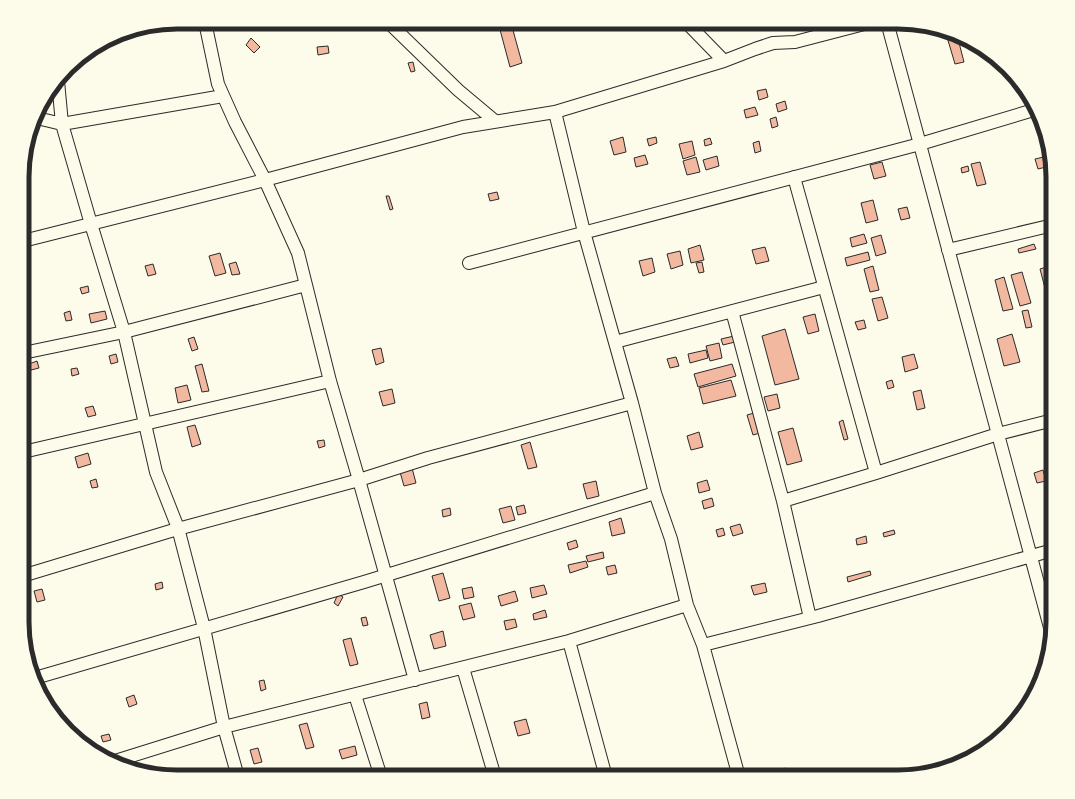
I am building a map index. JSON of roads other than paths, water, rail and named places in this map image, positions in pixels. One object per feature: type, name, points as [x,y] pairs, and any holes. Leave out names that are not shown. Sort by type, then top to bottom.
[{"type":"street","points":[[206,29],[218,84],[235,122],[265,180],[298,253],[330,381],[415,680]]},
{"type":"street","points":[[395,29],[458,90],[495,121]]},
{"type":"street","points":[[693,29],[724,61]]},
{"type":"street","points":[[29,240],[265,180],[464,127],[555,112],[724,61],[755,49],[773,44],[795,42],[844,29]]},
{"type":"street","points":[[889,29],[1046,612]]},
{"type":"street","points":[[59,89],[62,124],[124,332],[156,472],[178,528],[204,628],[224,727],[236,770]]},
{"type":"street","points":[[41,119],[62,124],[223,96]]},
{"type":"street","points":[[469,263],[920,144],[1030,111]]},
{"type":"street","points":[[555,112],[584,232],[656,493],[688,605],[703,645],[737,770]]},
{"type":"street","points":[[794,177],[876,473]]},
{"type":"street","points":[[948,250],[1046,227]]},
{"type":"street","points":[[29,352],[124,332],[306,285]]},
{"type":"street","points":[[615,342],[824,287]]},
{"type":"street","points":[[732,311],[783,501],[810,618]]},
{"type":"street","points":[[29,451],[330,381]]},
{"type":"street","points":[[29,574],[178,528],[359,480],[428,458],[632,403]]},
{"type":"street","points":[[783,501],[998,434],[1046,422]]},
{"type":"street","points":[[39,677],[385,575],[656,493]]},
{"type":"street","points":[[703,645],[810,618],[1046,552]]},
{"type":"street","points":[[121,759],[224,727],[569,641],[688,605]]},
{"type":"street","points":[[569,641],[604,770]]},
{"type":"street","points":[[463,668],[493,770]]},
{"type":"street","points":[[355,695],[379,770]]}]
